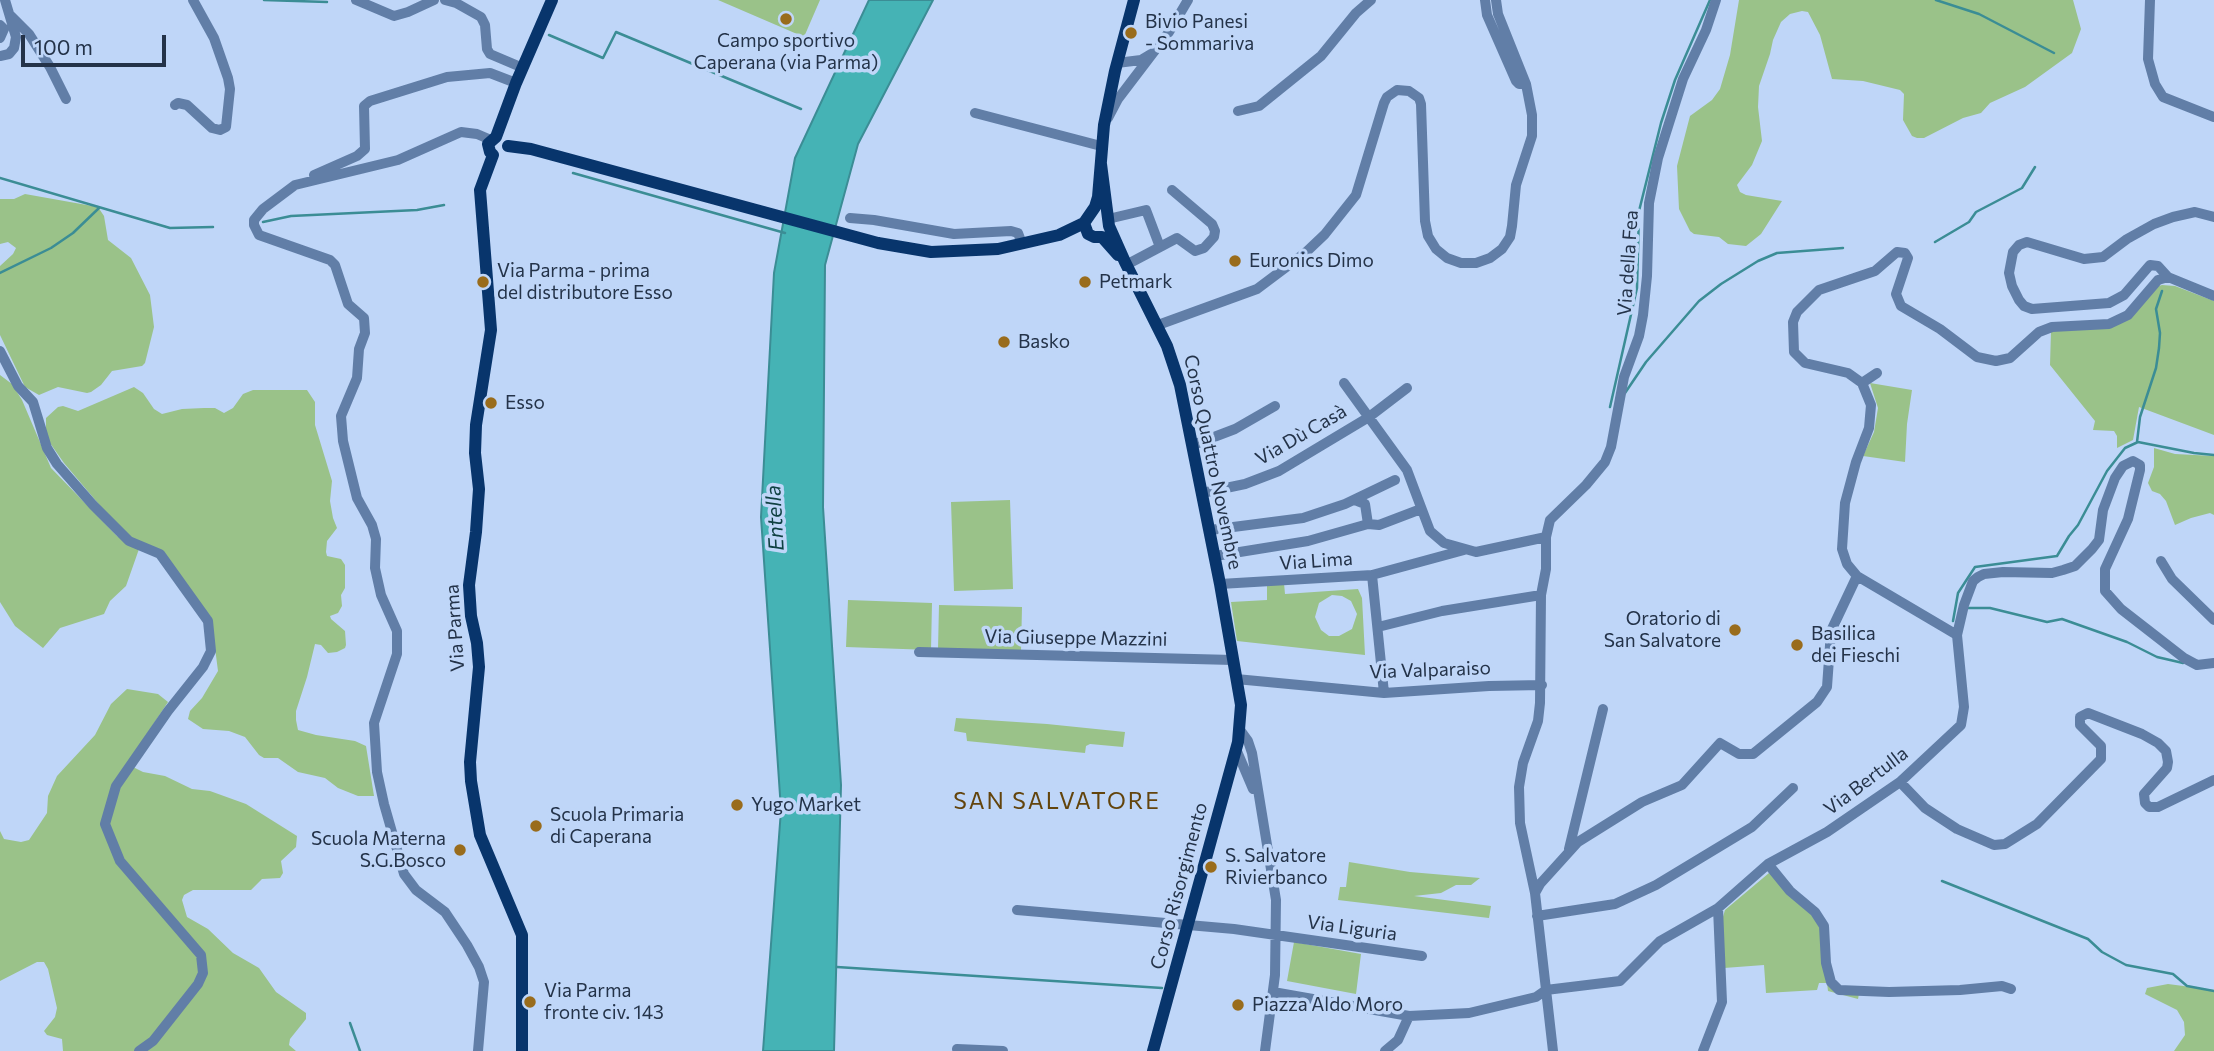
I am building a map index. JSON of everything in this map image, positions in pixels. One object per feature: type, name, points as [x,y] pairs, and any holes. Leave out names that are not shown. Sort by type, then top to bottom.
[{"type":"main road","points":[[508,146],[505,154],[493,156],[488,148],[552,0]]},
{"type":"main road","points":[[508,146],[531,149],[878,243],[931,252],[987,250],[1022,244],[1059,235],[1088,224],[1098,213],[1106,227],[1094,237],[1088,224],[1098,197],[1104,125],[1134,0]]},
{"type":"main road","points":[[493,139],[504,139],[508,146]]},
{"type":"main road","name":"Via Parma","points":[[493,156],[480,190],[491,330],[476,425],[478,489],[469,585],[478,667],[470,762],[480,835],[522,935],[522,1051]]},
{"type":"main road","name":"Corso Quattro Novembre","points":[[1101,164],[1106,227],[1158,326],[1180,385],[1220,584],[1241,705],[1240,730]]},
{"type":"main road","name":"Corso Risorgimento","points":[[1153,1051],[1240,730]]},
{"type":"street","points":[[0,56],[9,54],[14,48],[16,37],[5,0]]},
{"type":"street","points":[[175,106],[178,103],[187,105],[212,128],[220,130],[226,127],[230,89],[228,78],[214,38],[193,0]]},
{"type":"street","points":[[356,0],[394,16],[434,0]]},
{"type":"street","points":[[445,0],[481,17],[490,54],[523,68]]},
{"type":"street","points":[[1104,125],[1188,0]]},
{"type":"street","points":[[1238,111],[1259,106],[1321,56],[1356,13],[1371,0]]},
{"type":"street","points":[[1485,0],[1487,15],[1516,80],[1519,84],[1526,84]]},
{"type":"street","points":[[1158,326],[1257,289],[1325,234],[1356,195],[1384,103],[1387,97],[1397,90],[1409,90],[1422,104],[1425,221],[1428,236],[1436,249],[1447,258],[1469,263],[1490,258],[1502,249],[1510,237],[1516,185],[1532,136],[1532,115],[1526,84],[1498,13],[1496,0]]},
{"type":"street","name":"Via della Fea","points":[[1553,1051],[1535,893],[1520,823],[1519,787],[1523,763],[1538,721],[1542,685],[1541,595],[1546,569],[1546,537],[1550,520],[1586,485],[1605,462],[1611,447],[1623,377],[1639,336],[1643,316],[1649,203],[1658,158],[1683,79],[1706,30],[1716,0]]},
{"type":"street","points":[[2150,0],[2148,59],[2162,97],[2214,117]]},
{"type":"street","points":[[11,16],[36,45],[66,99]]},
{"type":"street","points":[[0,24],[4,29],[0,38]]},
{"type":"street","points":[[1134,77],[1124,77],[1116,67],[1140,60],[1154,52]]},
{"type":"street","points":[[303,183],[308,176],[362,153],[366,143],[364,106],[370,101],[447,77],[490,73],[516,83]]},
{"type":"street","points":[[975,113],[1101,146]]},
{"type":"street","points":[[478,1051],[484,982],[467,945],[451,920],[445,912],[415,890],[404,874],[377,772],[374,723],[397,654],[397,631],[381,595],[374,568],[376,539],[372,525],[357,498],[342,441],[341,416],[357,378],[359,349],[365,334],[364,318],[348,304],[335,265],[330,260],[260,235],[255,230],[254,220],[285,191],[303,183],[398,159],[461,132],[493,139]]},
{"type":"street","points":[[1125,264],[1177,238],[1195,251],[1214,237],[1212,224],[1172,190]]},
{"type":"street","points":[[1106,227],[1146,210],[1160,247]]},
{"type":"street","points":[[2214,217],[2195,212],[2173,217],[2127,239],[2103,257],[2084,259],[2028,242],[2019,245],[2013,252],[2009,273],[2019,300],[2032,309],[2109,303],[2123,295],[2150,265],[2158,266],[2168,277],[2214,296]]},
{"type":"street","points":[[850,218],[954,234],[1011,231],[1018,233],[1022,244]]},
{"type":"street","points":[[1957,635],[1857,576],[1847,564],[1841,539],[1846,503],[1852,475],[1869,428],[1871,405],[1862,383],[1848,373],[1804,363],[1794,352],[1793,322],[1797,312],[1819,290],[1875,271],[1897,252],[1905,253],[1908,258],[1896,294],[1901,306],[1940,329],[1977,357],[1996,361],[2010,358],[2039,332],[2052,327],[2109,324],[2128,315],[2151,286],[2168,277]]},
{"type":"street","points":[[0,351],[18,386],[33,402],[47,448],[57,464],[129,541],[160,554],[208,621],[211,651],[204,667],[168,711],[117,786],[105,824],[120,861],[201,955],[203,973],[198,984],[160,1032],[139,1051]]},
{"type":"street","points":[[1862,383],[1877,373]]},
{"type":"street","points":[[1344,383],[1407,470],[1430,531],[1444,544],[1465,550]]},
{"type":"street","name":"Via Dù Casà","points":[[1202,493],[1245,484],[1271,475],[1369,417],[1406,388]]},
{"type":"street","points":[[1193,445],[1235,429],[1275,406]]},
{"type":"street","name":"Via Bertulla","points":[[1273,992],[1409,1016],[1469,1013],[1536,997],[1546,990],[1620,981],[1660,941],[1718,908],[1768,864],[1827,832],[1900,782],[1961,724],[1964,707],[1957,635],[1973,581],[1984,574],[2052,573],[2075,566],[2099,540],[2103,510],[2115,478],[2123,466],[2133,461],[2140,464],[2140,470],[2128,519],[2105,569],[2105,591],[2121,609],[2184,658],[2197,665],[2214,663]]},
{"type":"street","points":[[1210,530],[1304,518],[1355,500],[1395,480]]},
{"type":"street","points":[[1355,500],[1364,504],[1368,524]]},
{"type":"street","points":[[1214,556],[1308,541],[1368,524],[1379,526],[1422,509]]},
{"type":"street","name":"Via Lima","points":[[1220,584],[1372,575],[1465,550],[1476,552],[1546,537]]},
{"type":"street","points":[[2161,561],[2172,579],[2214,620]]},
{"type":"street","points":[[1372,575],[1384,693]]},
{"type":"street","points":[[1535,893],[1569,850],[1642,802],[1682,785],[1720,743],[1739,754],[1753,754],[1824,694],[1827,687],[1831,631],[1857,576]]},
{"type":"street","points":[[1378,627],[1442,611],[1541,595]]},
{"type":"street","name":"Via Giuseppe Mazzini","points":[[919,652],[1233,660]]},
{"type":"street","name":"Via Valparaiso","points":[[1236,679],[1384,693],[1478,686],[1542,685]]},
{"type":"street","points":[[1569,850],[1603,709]]},
{"type":"street","points":[[1900,782],[1925,808],[1957,829],[1994,845],[2004,844],[2037,824],[2101,759],[2101,746],[2080,725],[2080,718],[2088,713],[2142,734],[2166,751],[2167,768],[2144,794],[2145,803],[2149,807],[2158,807],[2214,780]]},
{"type":"street","points":[[1240,730],[1252,753],[1276,900],[1273,992],[1265,1051]]},
{"type":"street","points":[[1236,749],[1259,799]]},
{"type":"street","points":[[1228,780],[1239,779],[1250,783]]},
{"type":"street","points":[[1537,916],[1615,904],[1656,885],[1752,827],[1793,788]]},
{"type":"street","points":[[1768,864],[1790,891],[1815,912],[1824,926],[1826,962],[1831,982],[1839,990],[1889,992],[2003,986],[2011,989]]},
{"type":"street","points":[[1703,1051],[1722,1002],[1718,908]]},
{"type":"street","name":"Via Liguria","points":[[1017,910],[1276,934],[1422,956]]},
{"type":"street","points":[[1385,1051],[1398,1040],[1409,1016]]},
{"type":"street","points":[[957,1049],[1003,1051]]},
{"type":"shaded area","name":"Campo sportivo Caperana (via Parma)","points":[[718,0],[820,0],[804,37]]},
{"type":"shaded area","points":[[1739,0],[2073,0],[2081,29],[2072,53],[2025,87],[1990,103],[1981,113],[1963,118],[1924,138],[1917,138],[1912,136],[1903,120],[1904,94],[1900,90],[1863,81],[1832,79],[1820,35],[1808,12],[1790,14],[1781,22],[1773,40],[1759,86],[1758,107],[1762,141],[1752,165],[1737,185],[1740,192],[1746,195],[1782,201],[1761,234],[1746,246],[1728,244],[1719,237],[1694,234],[1690,231],[1679,209],[1677,166],[1690,116],[1712,100],[1720,89],[1730,55]]},
{"type":"shaded area","points":[[25,194],[98,207],[104,216],[108,240],[131,258],[150,295],[154,327],[145,363],[142,366],[112,371],[101,385],[91,392],[58,387],[39,395],[25,387],[0,335],[0,266],[16,248],[8,242],[0,244],[0,199],[14,199]]},
{"type":"shaded area","points":[[2175,286],[2214,301],[2214,435],[2139,407],[2133,440],[2117,448],[2114,431],[2093,430],[2095,421],[2050,365],[2051,331],[2111,326],[2156,287]]},
{"type":"shaded area","points":[[0,375],[12,384],[22,400],[51,468],[117,536],[139,549],[126,586],[110,601],[104,614],[60,628],[43,648],[15,626],[0,602]]},
{"type":"shaded area","points":[[1870,383],[1912,390],[1905,462],[1863,456],[1874,432],[1878,408]]},
{"type":"shaded area","points":[[134,387],[162,414],[182,409],[204,408],[215,408],[224,413],[233,408],[243,394],[253,390],[307,390],[315,402],[315,425],[332,481],[330,501],[337,528],[327,541],[326,552],[327,556],[341,559],[345,565],[342,606],[338,613],[330,616],[345,631],[346,645],[337,652],[328,653],[321,645],[315,644],[296,711],[296,720],[298,730],[355,741],[366,746],[374,796],[358,796],[338,788],[325,778],[298,772],[278,758],[264,758],[245,737],[229,731],[203,729],[188,719],[190,711],[202,698],[218,671],[211,617],[187,588],[166,555],[132,538],[113,521],[64,463],[50,443],[46,431],[46,418],[58,407],[78,411]]},
{"type":"shaded area","points":[[2154,448],[2175,454],[2214,456],[2214,515],[2210,513],[2175,525],[2166,501],[2160,494],[2152,491],[2148,483],[2154,467]]},
{"type":"shaded area","points":[[1010,500],[1013,589],[954,591],[951,502]]},
{"type":"shaded area","points":[[1284,583],[1285,594],[1358,589],[1362,598],[1365,655],[1237,641],[1231,602],[1267,600],[1267,584]],"holes":[[[1332,595],[1351,601],[1357,614],[1352,629],[1339,636],[1329,636],[1321,630],[1315,617],[1319,603]]]},
{"type":"shaded area","points":[[848,600],[932,603],[931,650],[846,647]]},
{"type":"shaded area","points":[[939,605],[1022,607],[1021,651],[938,649]]},
{"type":"shaded area","points":[[127,689],[158,694],[168,702],[127,764],[143,772],[165,776],[192,789],[210,791],[246,804],[297,836],[296,847],[281,861],[283,873],[280,878],[262,879],[251,890],[193,890],[184,895],[182,900],[187,917],[208,929],[233,953],[259,968],[276,992],[306,1013],[306,1019],[290,1039],[289,1045],[296,1051],[63,1051],[62,1039],[47,1035],[44,1031],[55,1017],[57,1008],[44,962],[37,962],[0,981],[0,831],[4,839],[21,842],[29,840],[47,813],[48,796],[57,776],[95,735],[111,704]]},
{"type":"shaded area","points":[[956,718],[1125,732],[1123,747],[1090,744],[1086,746],[1085,753],[967,741],[966,733],[954,731]]},
{"type":"shaded area","points":[[1349,862],[1410,872],[1480,878],[1471,885],[1456,885],[1441,893],[1414,896],[1491,906],[1489,918],[1338,900],[1340,887],[1346,887]]},
{"type":"shaded area","points":[[1769,873],[1821,924],[1831,985],[1859,994],[1858,999],[1828,991],[1827,983],[1819,983],[1817,990],[1766,993],[1764,965],[1724,968],[1722,920],[1725,910]]},
{"type":"shaded area","points":[[1294,942],[1361,954],[1356,994],[1287,981]]},
{"type":"shaded area","points":[[2168,984],[2214,990],[2214,1051],[2174,1051],[2185,1035],[2184,1022],[2177,1010],[2145,994],[2147,988]]},
{"type":"water","name":"Entella","points":[[869,0],[933,0],[858,144],[825,265],[823,507],[841,785],[834,1051],[763,1051],[781,810],[761,517],[774,273],[795,158]]},
{"type":"waterway","points":[[264,0],[327,2]]},
{"type":"waterway","points":[[1610,407],[1637,288],[1639,211],[1661,123],[1675,80],[1710,0]]},
{"type":"waterway","points":[[1936,0],[1979,14],[2054,53]]},
{"type":"waterway","points":[[549,35],[603,58],[616,32],[801,109]]},
{"type":"waterway","points":[[1935,242],[1969,222],[1976,212],[2022,188],[2035,167]]},
{"type":"waterway","points":[[573,173],[785,233]]},
{"type":"waterway","points":[[0,178],[170,228],[213,227]]},
{"type":"waterway","points":[[263,222],[291,216],[417,210],[444,205]]},
{"type":"waterway","points":[[0,273],[51,248],[73,233],[99,208]]},
{"type":"waterway","points":[[1625,393],[1646,362],[1699,301],[1721,284],[1758,261],[1777,253],[1843,248]]},
{"type":"waterway","points":[[2137,442],[2140,417],[2156,368],[2160,333],[2156,309],[2162,291]]},
{"type":"waterway","points":[[1953,621],[1958,593],[1975,567],[2057,556],[2078,525],[2107,471],[2125,448],[2138,442],[2214,455]]},
{"type":"waterway","points":[[1965,608],[1990,608],[2047,622],[2062,619],[2127,642],[2157,657],[2183,663]]},
{"type":"waterway","points":[[1942,881],[2088,939],[2102,952],[2126,965],[2173,974],[2187,986],[2214,991]]},
{"type":"waterway","points":[[837,967],[1162,988]]},
{"type":"waterway","points":[[350,1023],[360,1051]]},
{"type":"place","name":"Campo sportivo Caperana (via Parma)","points":[[786,19]]},
{"type":"place","name":"Bivio Panesi - Sommariva","points":[[1131,33]]},
{"type":"place","name":"Euronics Dimo","points":[[1235,261]]},
{"type":"place","name":"Via Parma - prima del distributore Esso","points":[[483,282]]},
{"type":"place","name":"Petmark","points":[[1085,282]]},
{"type":"place","name":"Basko","points":[[1004,342]]},
{"type":"place","name":"Esso","points":[[491,403]]},
{"type":"place","name":"Oratorio di San Salvatore","points":[[1735,630]]},
{"type":"place","name":"Basilica dei Fieschi","points":[[1797,645]]},
{"type":"place","name":"Yugo Market","points":[[737,805]]},
{"type":"place","name":"Scuola Primaria di Caperana","points":[[536,826]]},
{"type":"place","name":"Scuola Materna S.G.Bosco","points":[[460,850]]},
{"type":"place","name":"S. Salvatore Rivierbanco","points":[[1211,867]]},
{"type":"place","name":"Via Parma fronte civ. 143","points":[[530,1002]]},
{"type":"place","name":"Piazza Aldo Moro","points":[[1238,1005]]},
{"type":"district","name":"SAN SALVATORE","points":[[1057,801]]}]
